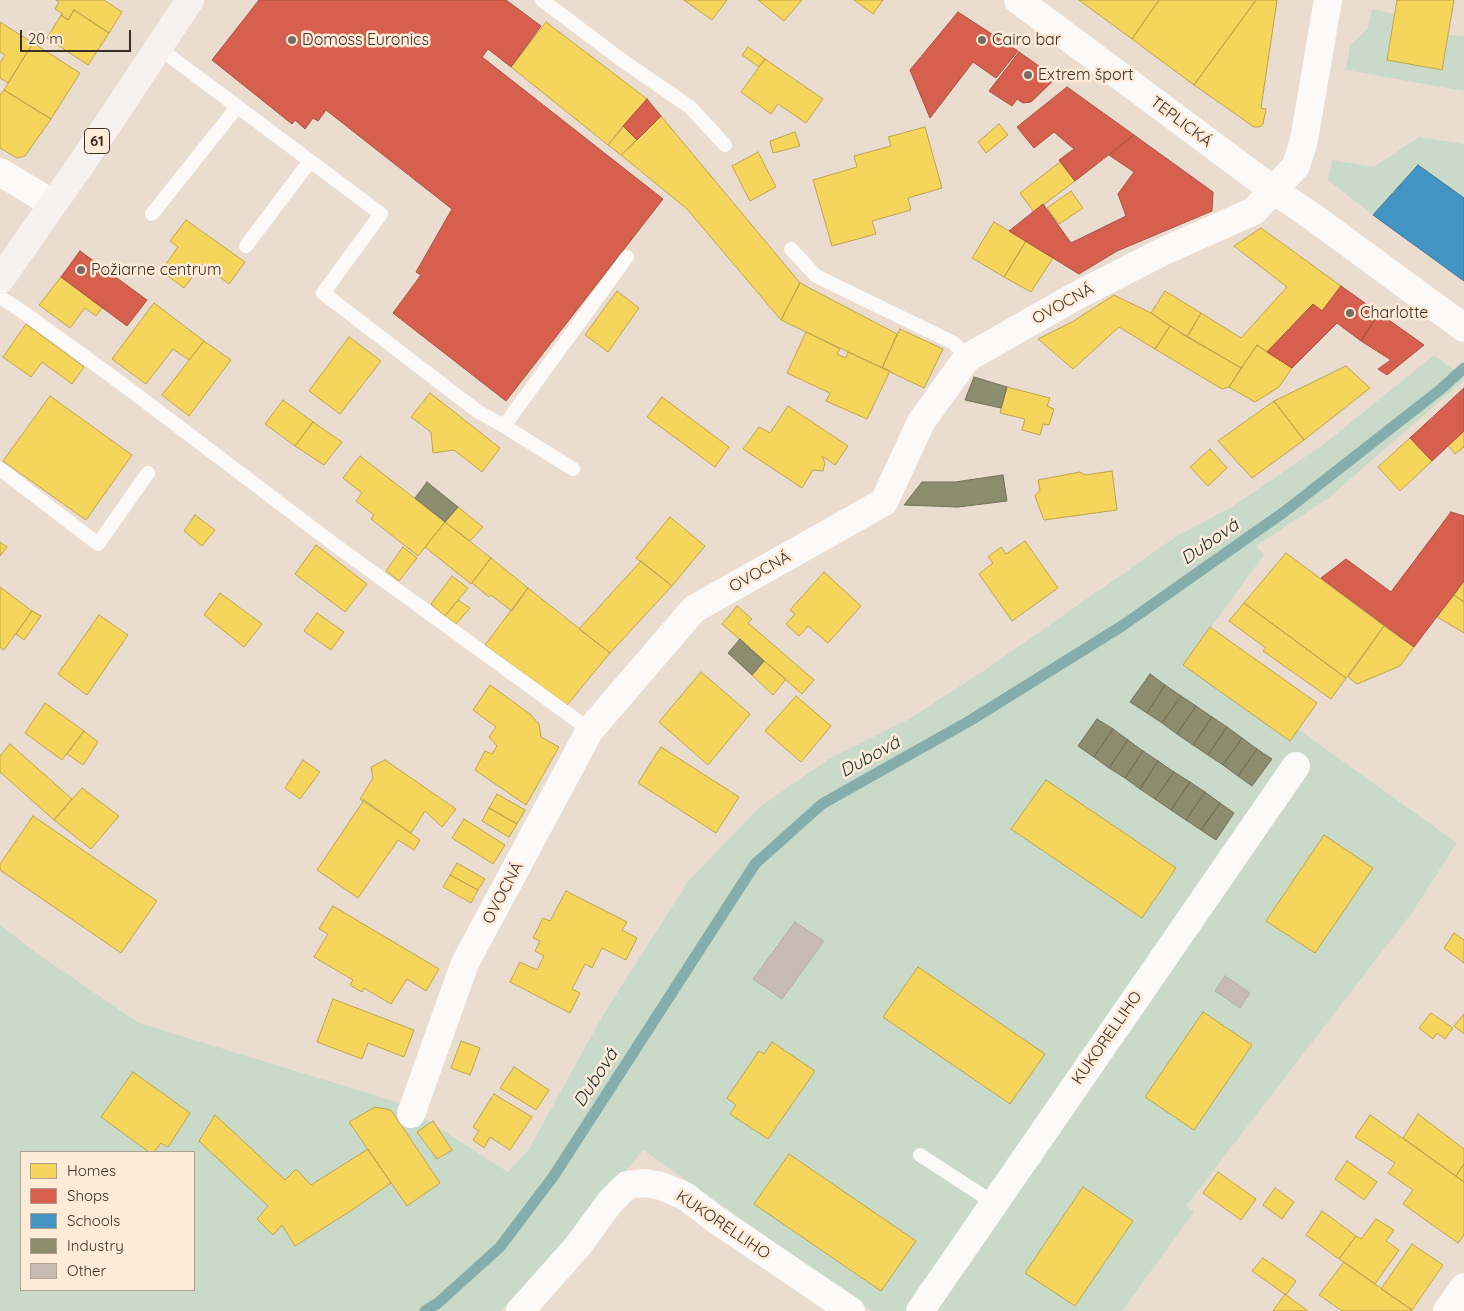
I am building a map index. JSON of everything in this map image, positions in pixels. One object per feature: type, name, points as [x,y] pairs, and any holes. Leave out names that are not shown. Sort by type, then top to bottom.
[{"type":"main road","name":"61","points":[[0,280],[190,0]]},
{"type":"street","name":"TEPLICKÁ","points":[[1018,0],[1273,190],[1313,217],[1458,324]]},
{"type":"street","points":[[1273,190],[1296,166],[1304,140],[1328,0]]},
{"type":"street","points":[[0,172],[53,204]]},
{"type":"street","name":"OVOCNÁ","points":[[412,1114],[465,963],[590,730],[694,609],[884,502],[921,422],[966,358],[1074,297],[1162,252],[1254,211],[1273,190]]},
{"type":"street","name":"KUKORELLIHO","points":[[920,1311],[1296,766]]},
{"type":"street","name":"KUKORELLIHO","points":[[520,1311],[577,1247],[610,1202],[627,1185],[645,1183],[661,1186],[685,1196],[715,1219],[851,1311]]},
{"type":"street","points":[[1447,1311],[1464,1287]]},
{"type":"lane","points":[[542,0],[623,61],[690,106],[725,145]]},
{"type":"lane","points":[[159,48],[381,214],[323,293],[477,411],[573,469]]},
{"type":"lane","points":[[152,214],[237,106]]},
{"type":"lane","points":[[246,246],[310,161]]},
{"type":"lane","points":[[791,249],[816,276],[954,343],[966,358]]},
{"type":"lane","points":[[504,426],[627,257]]},
{"type":"lane","points":[[0,297],[125,386],[331,542],[590,730]]},
{"type":"lane","points":[[0,469],[98,544],[148,473]]},
{"type":"lane","points":[[920,1155],[994,1202]]},
{"type":"green space","points":[[1372,9],[1395,14],[1388,60],[1442,70],[1448,35],[1464,36],[1464,91],[1346,70],[1350,46],[1368,28]]},
{"type":"green space","points":[[1419,137],[1464,144],[1464,198],[1418,165],[1373,215],[1328,180],[1332,160],[1374,167]]},
{"type":"green space","points":[[1434,355],[1464,378],[1331,496],[1256,546],[1264,555],[1183,665],[1298,729],[1457,843],[1411,914],[1186,1206],[1194,1212],[1122,1311],[872,1311],[643,1150],[583,1221],[501,1311],[0,1311],[0,925],[39,955],[139,1023],[400,1103],[508,1172],[529,1149],[603,1015],[689,880],[760,807],[827,760],[909,719],[982,672],[1177,536],[1233,506],[1324,444]]},
{"type":"building: Homes","points":[[56,0],[104,0],[122,12],[109,33],[74,10],[68,20],[55,9],[59,2]]},
{"type":"building: Homes","points":[[684,0],[727,0],[712,20]]},
{"type":"building: Homes","points":[[758,0],[802,0],[784,21]]},
{"type":"building: Homes","points":[[854,0],[883,0],[873,14]]},
{"type":"building: Homes","points":[[1079,0],[1159,0],[1132,39]]},
{"type":"building: Homes","points":[[1159,0],[1256,0],[1194,85],[1132,39]]},
{"type":"building: Homes","points":[[1256,0],[1277,0],[1261,108],[1266,109],[1263,124],[1260,127],[1254,127],[1194,85]]},
{"type":"building: Homes","points":[[1397,0],[1454,0],[1442,70],[1387,60]]},
{"type":"building: Homes","points":[[74,10],[109,33],[88,65],[47,38],[61,15],[68,20]]},
{"type":"building: Homes","points":[[0,22],[33,43],[8,83],[0,78],[0,63],[5,55],[0,52]]},
{"type":"building: Homes","points":[[546,22],[647,99],[608,145],[511,67]]},
{"type":"building: Homes","points":[[33,43],[80,73],[51,119],[4,90]]},
{"type":"building: Homes","points":[[748,47],[765,59],[759,67],[742,55]]},
{"type":"building: Homes","points":[[765,59],[823,99],[806,123],[778,104],[771,114],[741,92]]},
{"type":"building: Homes","points":[[4,90],[51,119],[25,156],[17,158],[0,148],[0,95]]},
{"type":"building: Homes","points":[[661,116],[800,283],[781,320],[687,209],[621,155]]},
{"type":"building: Homes","points":[[999,124],[1008,135],[986,153],[978,142]]},
{"type":"building: Homes","points":[[623,126],[637,140],[621,155],[608,145]]},
{"type":"building: Homes","points":[[925,127],[942,188],[908,198],[911,210],[872,221],[876,234],[832,246],[813,180],[857,167],[854,156],[891,146],[888,137]]},
{"type":"building: Homes","points":[[795,132],[800,146],[773,153],[770,141]]},
{"type":"building: Homes","points":[[758,152],[776,187],[750,201],[732,166]]},
{"type":"building: Homes","points":[[1060,162],[1075,181],[1034,212],[1020,193]]},
{"type":"building: Homes","points":[[1071,191],[1083,208],[1059,224],[1047,208]]},
{"type":"building: Homes","points":[[186,220],[245,262],[229,284],[202,264],[184,288],[161,271],[178,247],[170,241]]},
{"type":"building: Homes","points":[[994,222],[1026,241],[1004,277],[972,258]]},
{"type":"building: Homes","points":[[1261,228],[1341,286],[1322,311],[1313,304],[1267,352],[1257,345],[1241,368],[1187,337],[1201,313],[1241,338],[1287,287],[1234,246]]},
{"type":"building: Homes","points":[[1026,241],[1053,258],[1031,292],[1004,277]]},
{"type":"building: Homes","points":[[61,277],[102,308],[96,316],[85,308],[70,328],[39,305]]},
{"type":"building: Homes","points":[[800,283],[897,334],[882,368],[781,320]]},
{"type":"building: Homes","points":[[617,291],[639,308],[608,352],[585,335]]},
{"type":"building: Homes","points":[[1165,291],[1201,313],[1187,337],[1151,313]]},
{"type":"building: Homes","points":[[1114,295],[1151,313],[1170,326],[1155,349],[1119,327],[1073,369],[1038,339],[1072,322]]},
{"type":"building: Homes","points":[[154,303],[204,341],[189,360],[173,349],[146,384],[112,359]]},
{"type":"building: Homes","points":[[26,324],[84,367],[72,384],[42,362],[31,377],[3,357]]},
{"type":"building: Homes","points":[[1170,326],[1241,368],[1229,387],[1222,389],[1155,349]]},
{"type":"building: Homes","points":[[900,329],[943,349],[924,388],[882,368]]},
{"type":"building: Homes","points":[[806,332],[840,349],[837,354],[846,358],[848,352],[890,371],[867,419],[826,401],[830,393],[787,373]]},
{"type":"building: Homes","points":[[349,337],[381,361],[340,414],[309,391]]},
{"type":"building: Homes","points":[[204,341],[231,360],[189,416],[162,395]]},
{"type":"building: Homes","points":[[1257,345],[1292,368],[1279,387],[1255,402],[1229,387]]},
{"type":"building: Homes","points":[[1346,366],[1370,388],[1304,440],[1274,401]]},
{"type":"building: Homes","points":[[1007,387],[1050,398],[1047,406],[1054,409],[1049,425],[1043,424],[1040,435],[1022,430],[1025,419],[1000,413]]},
{"type":"building: Homes","points":[[430,393],[500,448],[482,472],[454,450],[433,453],[431,432],[411,417]]},
{"type":"building: Homes","points":[[50,396],[132,455],[86,520],[3,461]]},
{"type":"building: Homes","points":[[662,397],[729,447],[715,467],[647,417]]},
{"type":"building: Homes","points":[[283,400],[313,422],[295,446],[265,424]]},
{"type":"building: Homes","points":[[1274,401],[1304,440],[1252,478],[1218,441]]},
{"type":"building: Homes","points":[[788,406],[848,446],[835,465],[822,456],[825,463],[823,471],[813,470],[802,488],[743,449],[759,427],[770,433]]},
{"type":"building: Homes","points":[[313,422],[342,442],[324,465],[295,446]]},
{"type":"building: Homes","points":[[1464,431],[1464,447],[1455,454],[1448,445]]},
{"type":"building: Homes","points":[[1410,438],[1432,461],[1400,491],[1378,467]]},
{"type":"building: Homes","points":[[1210,449],[1227,468],[1208,486],[1190,467]]},
{"type":"building: Homes","points":[[360,456],[445,522],[418,556],[371,519],[374,515],[356,501],[362,493],[343,478]]},
{"type":"building: Homes","points":[[1112,471],[1117,510],[1044,520],[1035,496],[1040,490],[1038,480],[1080,472],[1085,475]]},
{"type":"building: Homes","points":[[458,507],[483,527],[470,541],[445,522]]},
{"type":"building: Homes","points":[[195,515],[215,530],[202,546],[184,531]]},
{"type":"building: Homes","points":[[670,517],[705,546],[672,586],[636,558]]},
{"type":"building: Homes","points":[[445,522],[491,558],[471,584],[425,547]]},
{"type":"building: Homes","points":[[1025,541],[1058,588],[1012,621],[979,574],[993,563],[988,557],[1001,547],[1006,554]]},
{"type":"building: Homes","points":[[0,542],[7,547],[0,556]]},
{"type":"building: Homes","points":[[316,545],[367,584],[345,612],[295,574]]},
{"type":"building: Homes","points":[[403,547],[417,558],[399,581],[386,571]]},
{"type":"building: Homes","points":[[1286,553],[1384,626],[1346,678],[1244,603]]},
{"type":"building: Homes","points":[[491,558],[528,588],[512,611],[491,595],[489,597],[472,583]]},
{"type":"building: Homes","points":[[641,561],[672,586],[610,653],[579,629]]},
{"type":"building: Homes","points":[[824,572],[861,606],[828,643],[808,626],[799,636],[786,624],[795,614],[790,610]]},
{"type":"building: Homes","points":[[452,576],[468,588],[445,616],[431,604]]},
{"type":"building: Homes","points":[[1464,581],[1464,602],[1454,595]]},
{"type":"building: Homes","points":[[0,587],[32,611],[4,650],[0,647]]},
{"type":"building: Homes","points":[[528,588],[610,653],[567,705],[485,645]]},
{"type":"building: Homes","points":[[220,593],[262,624],[244,647],[204,615]]},
{"type":"building: Homes","points":[[1454,595],[1464,602],[1464,633],[1437,617]]},
{"type":"building: Homes","points":[[458,600],[470,608],[456,624],[445,616]]},
{"type":"building: Homes","points":[[1244,603],[1346,678],[1331,699],[1263,651],[1266,648],[1229,621]]},
{"type":"building: Homes","points":[[737,606],[752,619],[748,623],[814,680],[802,694],[722,624]]},
{"type":"building: Homes","points":[[32,611],[41,616],[24,640],[16,634]]},
{"type":"building: Homes","points":[[317,613],[344,632],[331,650],[304,631]]},
{"type":"building: Homes","points":[[99,615],[128,635],[87,695],[58,674]]},
{"type":"building: Homes","points":[[1384,626],[1414,647],[1400,666],[1357,684],[1348,677]]},
{"type":"building: Homes","points":[[1210,627],[1317,703],[1290,741],[1183,665]]},
{"type":"building: Homes","points":[[764,661],[786,679],[773,695],[752,675]]},
{"type":"building: Homes","points":[[701,672],[750,714],[708,765],[659,722]]},
{"type":"building: Homes","points":[[490,685],[530,714],[539,724],[541,737],[559,747],[526,805],[475,770],[485,751],[492,754],[497,746],[489,737],[496,727],[473,710]]},
{"type":"building: Homes","points":[[796,696],[831,726],[801,762],[765,731]]},
{"type":"building: Homes","points":[[45,703],[84,731],[62,760],[25,733]]},
{"type":"building: Homes","points":[[84,731],[98,742],[83,765],[67,754]]},
{"type":"building: Homes","points":[[10,744],[72,799],[54,820],[0,772],[0,756]]},
{"type":"building: Homes","points":[[661,747],[739,797],[716,833],[638,783]]},
{"type":"building: Homes","points":[[303,760],[320,772],[300,799],[285,788]]},
{"type":"building: Homes","points":[[385,760],[456,809],[442,827],[425,811],[411,833],[360,799],[373,778],[371,767]]},
{"type":"building: Homes","points":[[1046,780],[1176,868],[1142,918],[1011,829]]},
{"type":"building: Homes","points":[[82,788],[119,816],[91,849],[54,820]]},
{"type":"building: Homes","points":[[497,794],[525,810],[517,824],[489,808]]},
{"type":"building: Homes","points":[[364,800],[420,840],[414,850],[398,840],[358,898],[317,870]]},
{"type":"building: Homes","points":[[489,808],[517,824],[509,837],[482,821]]},
{"type":"building: Homes","points":[[33,816],[157,901],[121,953],[0,870],[0,864]]},
{"type":"building: Homes","points":[[464,819],[505,845],[493,864],[452,838]]},
{"type":"building: Homes","points":[[1324,835],[1373,868],[1315,953],[1266,921]]},
{"type":"building: Homes","points":[[457,863],[485,879],[478,890],[450,875]]},
{"type":"building: Homes","points":[[450,875],[478,890],[471,903],[443,887]]},
{"type":"building: Homes","points":[[566,891],[627,922],[622,930],[637,938],[626,960],[602,948],[592,968],[585,964],[572,989],[580,993],[570,1013],[510,982],[520,962],[537,970],[544,956],[535,951],[540,941],[533,938],[543,918],[550,921]]},
{"type":"building: Homes","points":[[333,906],[439,969],[426,991],[407,979],[391,1004],[364,988],[362,992],[350,985],[353,980],[314,957],[328,934],[319,929]]},
{"type":"building: Homes","points":[[1454,933],[1464,940],[1464,963],[1444,948]]},
{"type":"building: Homes","points":[[918,967],[1045,1054],[1010,1104],[883,1017]]},
{"type":"building: Homes","points":[[333,999],[414,1030],[404,1057],[368,1043],[362,1059],[317,1042]]},
{"type":"building: Homes","points":[[1203,1012],[1252,1045],[1194,1130],[1145,1097]]},
{"type":"building: Homes","points":[[1431,1013],[1453,1028],[1445,1039],[1437,1033],[1433,1039],[1419,1028]]},
{"type":"building: Homes","points":[[1464,1014],[1464,1034],[1454,1026]]},
{"type":"building: Homes","points":[[461,1041],[480,1048],[470,1075],[451,1068]]},
{"type":"building: Homes","points":[[772,1042],[815,1071],[768,1139],[730,1114],[736,1105],[727,1098],[759,1051],[764,1054]]},
{"type":"building: Homes","points":[[514,1067],[549,1090],[536,1110],[500,1088]]},
{"type":"building: Homes","points":[[133,1072],[190,1113],[168,1147],[161,1143],[155,1151],[148,1151],[101,1117]]},
{"type":"building: Homes","points":[[494,1094],[532,1117],[510,1150],[490,1137],[484,1148],[473,1140],[479,1131],[473,1127]]},
{"type":"building: Homes","points":[[375,1107],[391,1110],[440,1183],[407,1206],[349,1122]]},
{"type":"building: Homes","points":[[1418,1114],[1464,1149],[1464,1164],[1456,1176],[1403,1138]]},
{"type":"building: Homes","points":[[215,1115],[285,1180],[296,1169],[311,1185],[368,1149],[391,1183],[295,1246],[282,1225],[273,1235],[257,1219],[268,1206],[199,1141]]},
{"type":"building: Homes","points":[[1370,1115],[1464,1182],[1464,1235],[1458,1243],[1403,1204],[1413,1190],[1388,1173],[1395,1163],[1355,1137]]},
{"type":"building: Homes","points":[[433,1121],[452,1150],[437,1159],[417,1132]]},
{"type":"building: Homes","points":[[789,1154],[916,1241],[881,1291],[754,1204]]},
{"type":"building: Homes","points":[[1347,1161],[1377,1182],[1364,1200],[1335,1179]]},
{"type":"building: Homes","points":[[1464,1164],[1464,1182],[1456,1176]]},
{"type":"building: Homes","points":[[1218,1172],[1256,1199],[1241,1220],[1203,1193]]},
{"type":"building: Homes","points":[[1083,1187],[1133,1221],[1075,1306],[1025,1273]]},
{"type":"building: Homes","points":[[1275,1188],[1294,1202],[1282,1219],[1263,1205]]},
{"type":"building: Homes","points":[[1322,1211],[1356,1236],[1339,1259],[1306,1235]]},
{"type":"building: Homes","points":[[1376,1219],[1394,1230],[1386,1241],[1399,1250],[1375,1284],[1339,1259],[1356,1236],[1361,1239]]},
{"type":"building: Homes","points":[[1412,1244],[1443,1265],[1412,1310],[1381,1289]]},
{"type":"building: Homes","points":[[1263,1258],[1296,1281],[1286,1295],[1252,1271]]},
{"type":"building: Homes","points":[[1344,1262],[1412,1310],[1342,1311],[1319,1295]]},
{"type":"building: Homes","points":[[1286,1295],[1308,1311],[1273,1311]]},
{"type":"building: Shops","points":[[259,0],[506,0],[541,26],[511,67],[488,49],[482,57],[663,199],[506,401],[393,313],[421,275],[416,272],[452,209],[326,110],[318,121],[313,118],[305,129],[295,120],[292,124],[212,60]]},
{"type":"building: Shops","points":[[958,12],[1018,51],[996,78],[973,62],[930,118],[910,70]]},
{"type":"building: Shops","points":[[1019,52],[1056,78],[1031,102],[1023,103],[1017,99],[1012,106],[989,91]]},
{"type":"building: Shops","points":[[1067,87],[1134,135],[1075,181],[1059,160],[1074,149],[1054,132],[1034,148],[1017,127]]},
{"type":"building: Shops","points":[[647,99],[661,116],[637,140],[623,126]]},
{"type":"building: Shops","points":[[1134,135],[1213,192],[1212,211],[1117,251],[1079,274],[1009,231],[1043,204],[1071,243],[1126,216],[1118,194],[1134,172],[1109,155]]},
{"type":"building: Shops","points":[[80,251],[147,300],[127,326],[61,277]]},
{"type":"building: Shops","points":[[1341,286],[1379,313],[1361,341],[1337,323],[1292,368],[1267,352],[1313,304],[1322,311]]},
{"type":"building: Shops","points":[[1379,313],[1424,345],[1387,375],[1378,369],[1391,360],[1361,341]]},
{"type":"building: Shops","points":[[1464,388],[1464,431],[1432,461],[1410,438]]},
{"type":"building: Shops","points":[[1451,512],[1464,516],[1464,581],[1414,647],[1321,578],[1346,559],[1391,592]]},
{"type":"building: Schools","points":[[1418,165],[1464,198],[1464,281],[1373,215]]},
{"type":"building: Industry","points":[[974,377],[1007,387],[1001,408],[965,400]]},
{"type":"building: Industry","points":[[1003,475],[1007,501],[958,507],[904,505],[922,482],[955,482]]},
{"type":"building: Industry","points":[[427,482],[458,507],[445,522],[415,498]]},
{"type":"building: Industry","points":[[740,639],[764,661],[752,675],[728,653]]},
{"type":"building: Industry","points":[[1150,674],[1165,685],[1147,713],[1130,702]]},
{"type":"building: Industry","points":[[1165,685],[1181,696],[1162,723],[1147,713]]},
{"type":"building: Industry","points":[[1181,696],[1196,706],[1177,734],[1162,723]]},
{"type":"building: Industry","points":[[1196,706],[1212,717],[1193,745],[1177,734]]},
{"type":"building: Industry","points":[[1212,717],[1227,727],[1208,755],[1193,745]]},
{"type":"building: Industry","points":[[1097,719],[1113,729],[1094,757],[1078,746]]},
{"type":"building: Industry","points":[[1227,727],[1242,738],[1223,765],[1208,755]]},
{"type":"building: Industry","points":[[1113,729],[1128,740],[1109,768],[1094,757]]},
{"type":"building: Industry","points":[[1242,738],[1257,749],[1238,776],[1223,765]]},
{"type":"building: Industry","points":[[1128,740],[1143,751],[1125,778],[1109,768]]},
{"type":"building: Industry","points":[[1257,749],[1272,759],[1252,786],[1238,776]]},
{"type":"building: Industry","points":[[1143,751],[1158,761],[1140,789],[1125,778]]},
{"type":"building: Industry","points":[[1158,761],[1174,772],[1155,799],[1140,789]]},
{"type":"building: Industry","points":[[1174,772],[1190,782],[1171,810],[1155,799]]},
{"type":"building: Industry","points":[[1190,782],[1205,792],[1186,820],[1171,810]]},
{"type":"building: Industry","points":[[1205,792],[1220,803],[1201,830],[1186,820]]},
{"type":"building: Industry","points":[[1220,803],[1234,813],[1216,840],[1201,830]]},
{"type":"building: Other","points":[[795,922],[824,941],[782,999],[753,979]]},
{"type":"building: Other","points":[[1225,976],[1250,993],[1240,1008],[1215,991]]},
{"type":"waterway","name":"Dubová","points":[[425,1311],[438,1303],[500,1247],[553,1177],[755,864],[822,804],[971,720],[1122,626],[1284,512],[1441,389],[1464,368]]},
{"type":"place","name":"Domoss Euronics","points":[[292,40]]},
{"type":"place","name":"Cairo bar","points":[[982,40]]},
{"type":"place","name":"Extrem šport","points":[[1028,75]]},
{"type":"place","name":"Požiarne centrum","points":[[81,270]]},
{"type":"place","name":"Charlotte","points":[[1350,313]]}]
